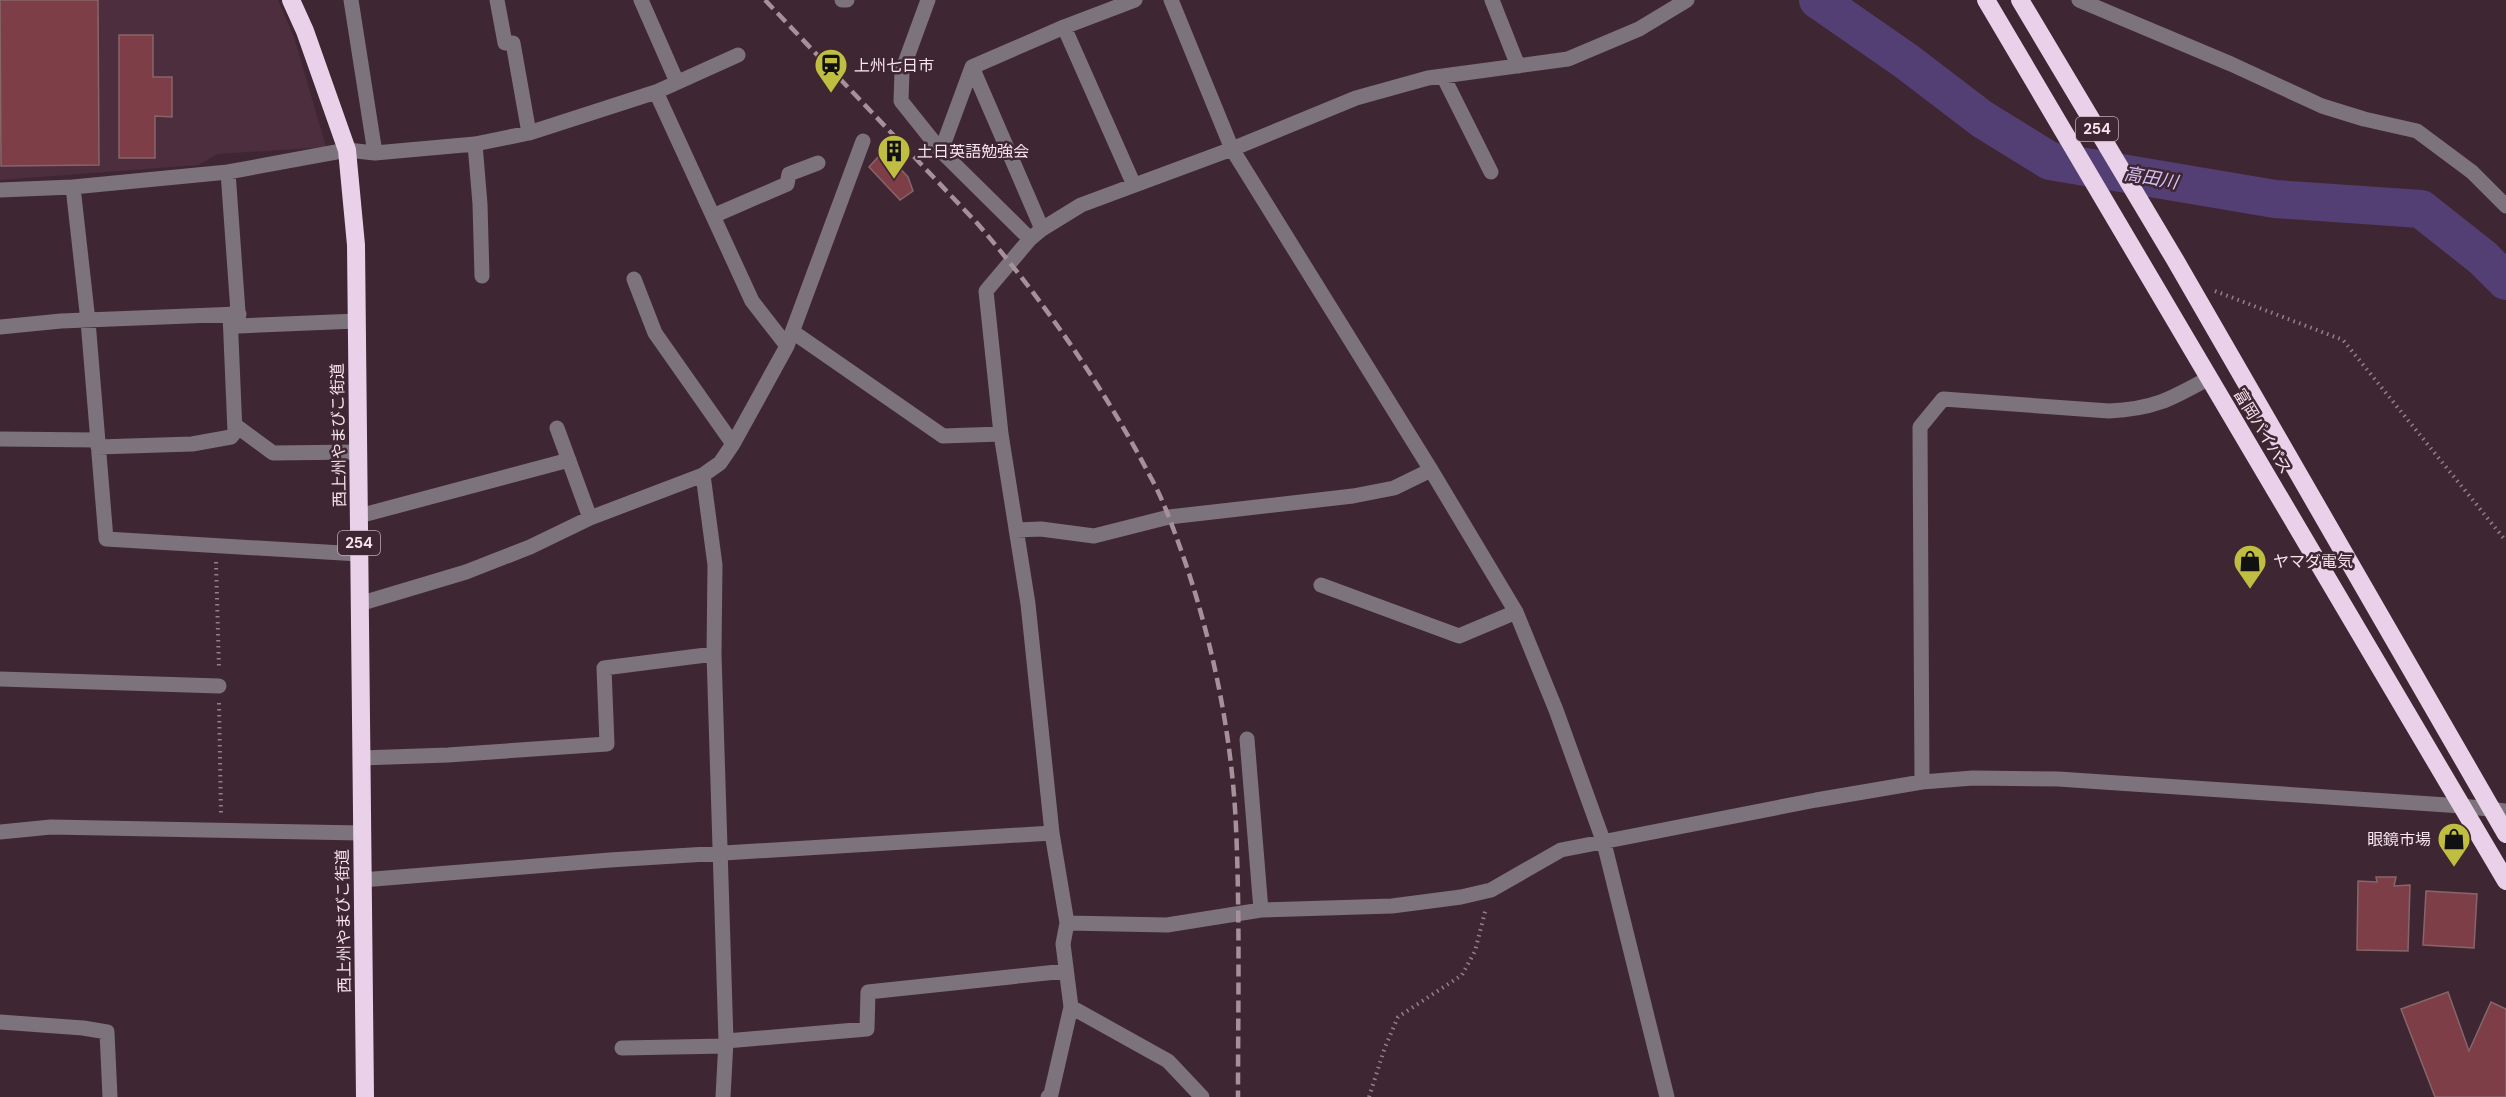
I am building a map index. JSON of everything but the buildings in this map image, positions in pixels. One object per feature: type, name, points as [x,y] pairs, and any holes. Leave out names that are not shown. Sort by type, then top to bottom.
[{"type":"highway","name":"西上州やまびこ街道","points":[[291,0],[305,31],[348,150],[356,245],[365,1097]]},
{"type":"highway","name":"富岡バイパス","points":[[1986,0],[2506,881]]},
{"type":"highway","name":"富岡バイパス","points":[[2020,0],[2499,811],[2506,834]]},
{"type":"street","points":[[351,0],[375,153]]},
{"type":"street","points":[[496,0],[505,43],[513,43],[529,133]]},
{"type":"street","points":[[641,0],[678,82]]},
{"type":"street","points":[[842,0],[847,0]]},
{"type":"street","points":[[928,0],[902,71],[901,101],[941,151],[1036,234]]},
{"type":"street","points":[[941,151],[972,67],[1064,27],[1135,0]]},
{"type":"street","points":[[1171,0],[1232,149],[1516,612],[1556,710],[1604,843],[1667,1097]]},
{"type":"street","points":[[1492,0],[1518,66]]},
{"type":"street","points":[[2079,0],[2231,64],[2322,106],[2364,119],[2417,131],[2472,172],[2506,206]]},
{"type":"street","points":[[1048,1097],[1051,1094],[1071,1007],[1063,944],[1067,923],[1052,833],[1028,604],[1001,434],[986,291],[1036,234],[1082,204],[1232,149],[1356,98],[1428,78],[1568,59],[1639,29],[1684,1]]},
{"type":"street","points":[[1064,27],[1134,185]]},
{"type":"street","points":[[0,190],[73,188],[228,172],[348,150],[375,153],[475,144],[529,133],[656,92],[738,55]]},
{"type":"street","points":[[972,67],[1036,234]]},
{"type":"street","points":[[1443,76],[1491,172]]},
{"type":"street","points":[[656,92],[752,301],[790,339],[943,436],[1001,434]]},
{"type":"street","points":[[359,604],[466,572],[530,547],[590,518],[703,475],[720,463],[733,444],[790,339],[863,141]]},
{"type":"street","points":[[475,144],[480,204],[482,276]]},
{"type":"street","points":[[714,216],[787,184],[789,174],[818,163]]},
{"type":"street","points":[[0,439],[98,444],[107,449],[192,444],[231,437],[235,432],[234,314],[228,172]]},
{"type":"street","points":[[73,188],[88,321],[106,538],[359,554]]},
{"type":"street","points":[[634,279],[655,333],[733,444]]},
{"type":"street","points":[[234,314],[239,326],[357,321]]},
{"type":"street","points":[[0,327],[61,321],[234,314]]},
{"type":"street","points":[[1922,782],[1920,427],[1943,399],[2109,411],[2134,410],[2163,403],[2209,378]]},
{"type":"street","points":[[235,425],[273,453],[358,452]]},
{"type":"street","points":[[557,428],[590,518]]},
{"type":"street","points":[[359,516],[568,460]]},
{"type":"street","points":[[1016,530],[1041,529],[1094,536],[1169,518],[1353,496],[1394,488],[1431,470]]},
{"type":"street","points":[[703,475],[715,565],[714,654],[726,1043],[723,1097]]},
{"type":"street","points":[[1321,585],[1459,636],[1516,612]]},
{"type":"street","points":[[361,758],[448,755],[607,744],[604,668],[714,654]]},
{"type":"street","points":[[0,679],[219,686]]},
{"type":"street","points":[[1247,739],[1261,910]]},
{"type":"street","points":[[1067,923],[1167,925],[1261,910],[1392,906],[1461,897],[1491,890],[1561,850],[1816,800],[1922,782],[1973,778],[2058,779],[2462,806],[2499,811]]},
{"type":"street","points":[[0,832],[51,827],[361,833]]},
{"type":"street","points":[[362,880],[610,860],[1052,833]]},
{"type":"street","points":[[622,1048],[726,1043],[867,1029],[868,992],[1066,972]]},
{"type":"street","points":[[1071,1007],[1168,1061],[1202,1097]]},
{"type":"street","points":[[0,1022],[107,1032],[110,1097]]},
{"type":"path","points":[[2186,280],[2343,340],[2506,541]]},
{"type":"path","points":[[1369,1097],[1385,1047],[1398,1017],[1462,975],[1475,951],[1491,890]]},
{"type":"shaded area","points":[[0,0],[278,0],[294,37],[326,147],[218,154],[198,165],[0,180]]},
{"type":"waterway","name":"高田川","points":[[1818,0],[1906,61],[1982,119],[2050,161],[2275,199],[2421,209],[2483,258],[2506,281]]},
{"type":"railway","points":[[765,0],[977,223],[1025,282],[1071,345],[1112,409],[1132,442],[1163,503],[1181,550],[1202,617],[1219,687],[1230,757],[1237,861],[1238,1097]]},
{"type":"place","name":"上州七日市","points":[[831,94]]},
{"type":"place","name":"土日英語勉強会","points":[[894,180]]},
{"type":"place","name":"ヤマダ電気","points":[[2250,590]]},
{"type":"place","name":"眼鏡市場","points":[[2454,868]]}]
